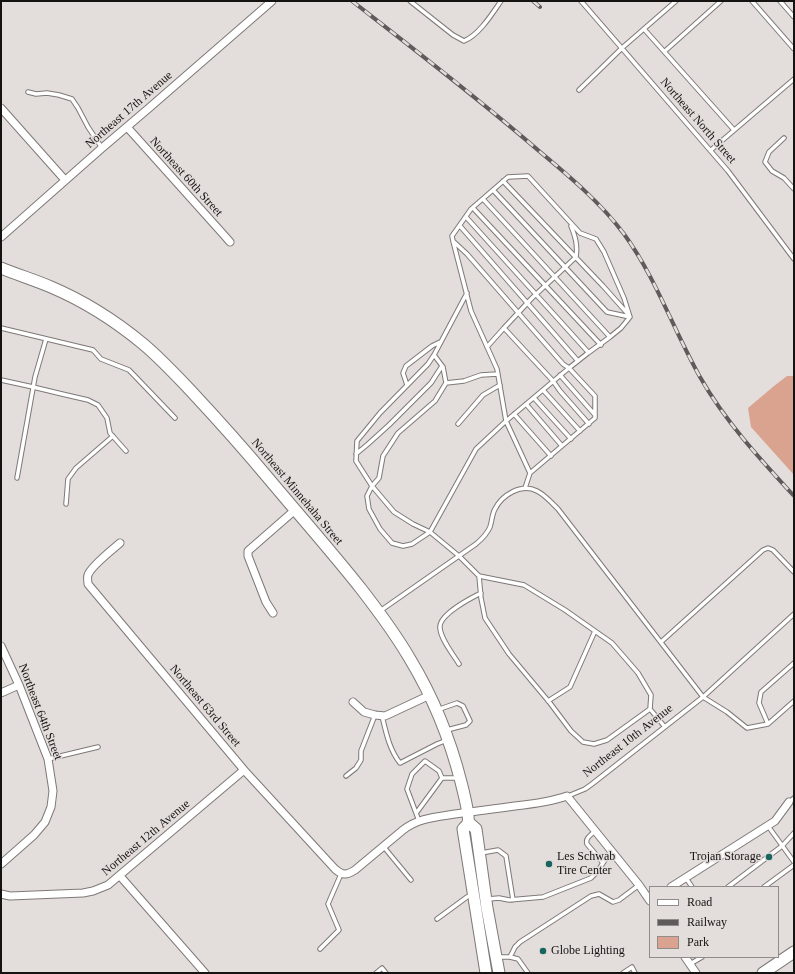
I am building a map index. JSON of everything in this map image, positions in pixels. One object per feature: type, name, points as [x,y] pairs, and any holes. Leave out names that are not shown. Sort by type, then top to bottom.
[{"type":"main road","name":"Northeast Minnehaha Street","points":[[1,268],[51,287],[76,299],[113,321],[144,344],[206,407],[348,572],[379,612],[410,659],[430,695],[446,735],[460,778],[468,817],[476,829],[499,973]]},
{"type":"main road","name":"Northeast Minnehaha Street","points":[[468,817],[463,829],[486,973]]},
{"type":"main road","points":[[475,906],[481,912],[487,948],[496,957]]},
{"type":"main road","points":[[762,973],[794,952]]},
{"type":"street","name":"Northeast 17th Avenue","points":[[1,237],[272,1]]},
{"type":"street","points":[[1,108],[65,180]]},
{"type":"street","name":"Northeast 60th Street","points":[[127,127],[230,242]]},
{"type":"street","points":[[273,613],[266,602],[248,556],[248,551],[295,510]]},
{"type":"street","name":"Northeast 63rd Street","points":[[120,543],[93,568],[89,574],[88,584],[244,770],[335,870],[341,874]]},
{"type":"street","name":"Northeast 64th Street","points":[[1,646],[19,685],[48,759],[53,791],[51,807],[45,822],[34,835],[1,864]]},
{"type":"street","points":[[1,693],[19,685]]},
{"type":"street","points":[[353,702],[364,712],[378,716],[386,716],[430,695]]},
{"type":"street","name":"Northeast 12th Avenue","points":[[1,894],[10,896],[83,893],[108,885],[244,770]]},
{"type":"street","points":[[566,796],[639,884],[649,899]]},
{"type":"street","name":"Northeast 10th Avenue","points":[[419,820],[468,817],[545,802],[566,796]]},
{"type":"street","points":[[673,886],[774,822],[792,800]]},
{"type":"street","points":[[341,874],[349,874],[355,870],[409,825],[419,820]]},
{"type":"street","points":[[120,876],[205,973]]},
{"type":"street","points":[[687,958],[696,973]]},
{"type":"lane","points":[[410,1],[453,35],[464,41],[468,40],[478,31],[501,1]]},
{"type":"lane","name":"Northeast North Street","points":[[580,1],[711,150],[794,259]]},
{"type":"lane","points":[[579,90],[622,48],[676,1]]},
{"type":"lane","points":[[664,52],[721,1]]},
{"type":"lane","points":[[752,1],[794,49]]},
{"type":"lane","points":[[780,1],[794,17]]},
{"type":"lane","points":[[644,29],[734,130]]},
{"type":"lane","points":[[711,150],[794,78]]},
{"type":"lane","points":[[28,92],[36,94],[59,95],[72,99],[102,148]]},
{"type":"lane","points":[[784,138],[769,152],[765,162],[772,171],[784,178],[794,189]]},
{"type":"lane","points":[[530,473],[506,421],[498,370],[472,310],[452,236],[473,208],[508,177],[528,176],[580,234],[596,239],[604,252],[624,298],[630,316]]},
{"type":"lane","points":[[503,181],[630,316]]},
{"type":"lane","points":[[493,190],[607,312],[630,316]]},
{"type":"lane","points":[[483,199],[610,337]]},
{"type":"lane","points":[[473,208],[600,344]]},
{"type":"lane","points":[[466,217],[588,352]]},
{"type":"lane","points":[[487,347],[518,312],[576,257],[577,249],[575,236],[569,221]]},
{"type":"lane","points":[[460,226],[578,361]]},
{"type":"lane","points":[[453,241],[467,254],[563,364],[569,368],[595,396],[595,418],[530,473],[525,488]]},
{"type":"lane","points":[[467,293],[428,364],[380,413],[357,441],[356,461],[372,486],[394,512],[413,524],[430,532],[459,556],[479,576],[524,585],[565,610],[612,643],[638,673],[651,695],[650,709],[664,727]]},
{"type":"lane","points":[[434,355],[442,366],[446,383],[435,401],[398,434],[383,456],[378,478],[367,496],[368,509],[380,529],[392,543],[403,546],[412,544],[430,532],[476,449],[560,375],[621,328],[630,316]]},
{"type":"lane","points":[[1,328],[93,350],[101,359],[129,370],[175,418]]},
{"type":"lane","points":[[504,328],[553,381],[589,424]]},
{"type":"lane","points":[[17,478],[33,387],[46,339]]},
{"type":"lane","points":[[407,385],[403,373],[406,366],[432,346],[441,342]]},
{"type":"lane","points":[[356,454],[384,430],[431,383],[442,366]]},
{"type":"lane","points":[[446,383],[464,381],[481,375],[498,374]]},
{"type":"lane","points":[[560,375],[595,415]]},
{"type":"lane","points":[[1,380],[88,400],[98,405],[108,418],[110,433],[126,451]]},
{"type":"lane","points":[[458,424],[483,395],[500,385]]},
{"type":"lane","points":[[543,390],[580,431]]},
{"type":"lane","points":[[534,398],[571,439]]},
{"type":"lane","points":[[526,404],[562,446]]},
{"type":"lane","points":[[514,414],[551,456]]},
{"type":"lane","points":[[66,504],[68,478],[76,468],[113,436]]},
{"type":"lane","points":[[379,612],[476,544],[486,534],[490,527],[494,510],[507,494],[515,490],[525,488],[535,489],[546,496],[558,509],[703,696],[747,728],[768,724],[794,702]]},
{"type":"lane","points":[[661,642],[763,550],[768,548],[773,550],[794,572]]},
{"type":"lane","points":[[479,576],[485,618],[509,654],[571,731],[583,742],[594,744],[607,740],[650,709]]},
{"type":"lane","points":[[460,664],[442,636],[439,627],[441,621],[447,615],[465,601],[481,593]]},
{"type":"lane","name":"Northeast 10th Avenue","points":[[566,796],[585,789],[592,784],[703,696],[794,614]]},
{"type":"lane","points":[[548,701],[570,687],[595,631]]},
{"type":"lane","points":[[768,724],[759,703],[762,692],[794,663]]},
{"type":"lane","points":[[378,716],[389,745],[400,763],[437,744],[446,735],[466,725],[470,721],[463,706],[457,703],[436,710]]},
{"type":"lane","points":[[346,776],[356,768],[361,760],[361,751],[378,716]]},
{"type":"lane","points":[[48,759],[98,747]]},
{"type":"lane","points":[[419,820],[407,789],[412,774],[425,761],[439,771],[442,778]]},
{"type":"lane","points":[[442,778],[460,778]]},
{"type":"lane","points":[[416,812],[442,778]]},
{"type":"lane","points":[[768,826],[794,862]]},
{"type":"lane","points":[[595,831],[586,841],[603,863]]},
{"type":"lane","points":[[729,886],[782,846],[794,833]]},
{"type":"lane","points":[[383,846],[411,880]]},
{"type":"lane","points":[[479,853],[498,850],[506,856],[513,900]]},
{"type":"lane","points":[[486,899],[499,898],[513,900],[543,897],[591,878],[597,872],[611,851]]},
{"type":"lane","points":[[765,886],[794,865]]},
{"type":"lane","points":[[320,949],[339,930],[328,904],[341,874]]},
{"type":"lane","points":[[686,878],[691,886]]},
{"type":"lane","points":[[510,957],[515,947],[520,942],[591,896],[599,894],[613,902],[619,900],[639,884]]},
{"type":"lane","points":[[436,919],[473,894]]},
{"type":"lane","points":[[496,957],[510,957],[518,959],[528,973]]},
{"type":"lane","points":[[690,964],[700,958]]},
{"type":"lane","points":[[623,973],[632,967],[636,973]]},
{"type":"lane","points":[[376,973],[382,968],[386,973]]},
{"type":"green space","points":[[787,376],[794,376],[794,475],[751,427],[748,408]]},
{"type":"railway","points":[[352,1],[447,75],[573,180],[615,222],[646,268],[690,359],[720,409],[743,439],[794,496]]},
{"type":"railway","points":[[533,1],[540,7]]},
{"type":"place","name":"Trojan Storage","points":[[769,857]]},
{"type":"place","name":"Les Schwab Tire Center","points":[[549,864]]},
{"type":"place","name":"Globe Lighting","points":[[543,951]]}]
